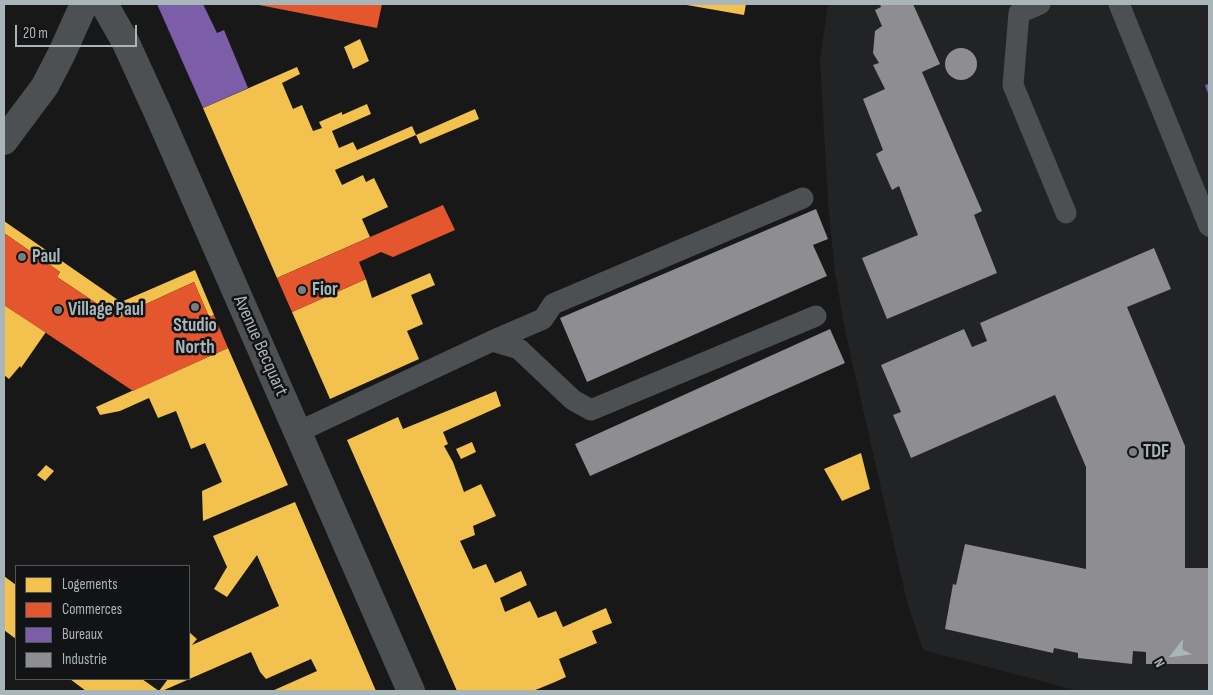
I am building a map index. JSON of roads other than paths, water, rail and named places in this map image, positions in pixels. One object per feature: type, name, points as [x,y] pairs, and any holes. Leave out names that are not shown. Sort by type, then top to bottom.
[{"type":"street","points":[[4,142],[44,86],[62,53],[84,4]]},
{"type":"street","name":"Avenue Becquart","points":[[104,4],[125,41],[157,111],[411,691]]},
{"type":"lane","points":[[1040,4],[1020,13],[1013,84],[1066,213]]},
{"type":"lane","points":[[1119,4],[1209,226]]},
{"type":"lane","points":[[298,432],[543,319],[553,304],[803,198]]},
{"type":"lane","points":[[492,342],[519,349],[573,400],[591,410],[816,316]]},
{"type":"place","name":"Paul","points":[[22,257]]},
{"type":"place","name":"Fior","points":[[302,290]]},
{"type":"place","name":"Studio North","points":[[195,307]]},
{"type":"place","name":"Village Paul","points":[[58,310]]},
{"type":"place","name":"TDF","points":[[1133,452]]}]
